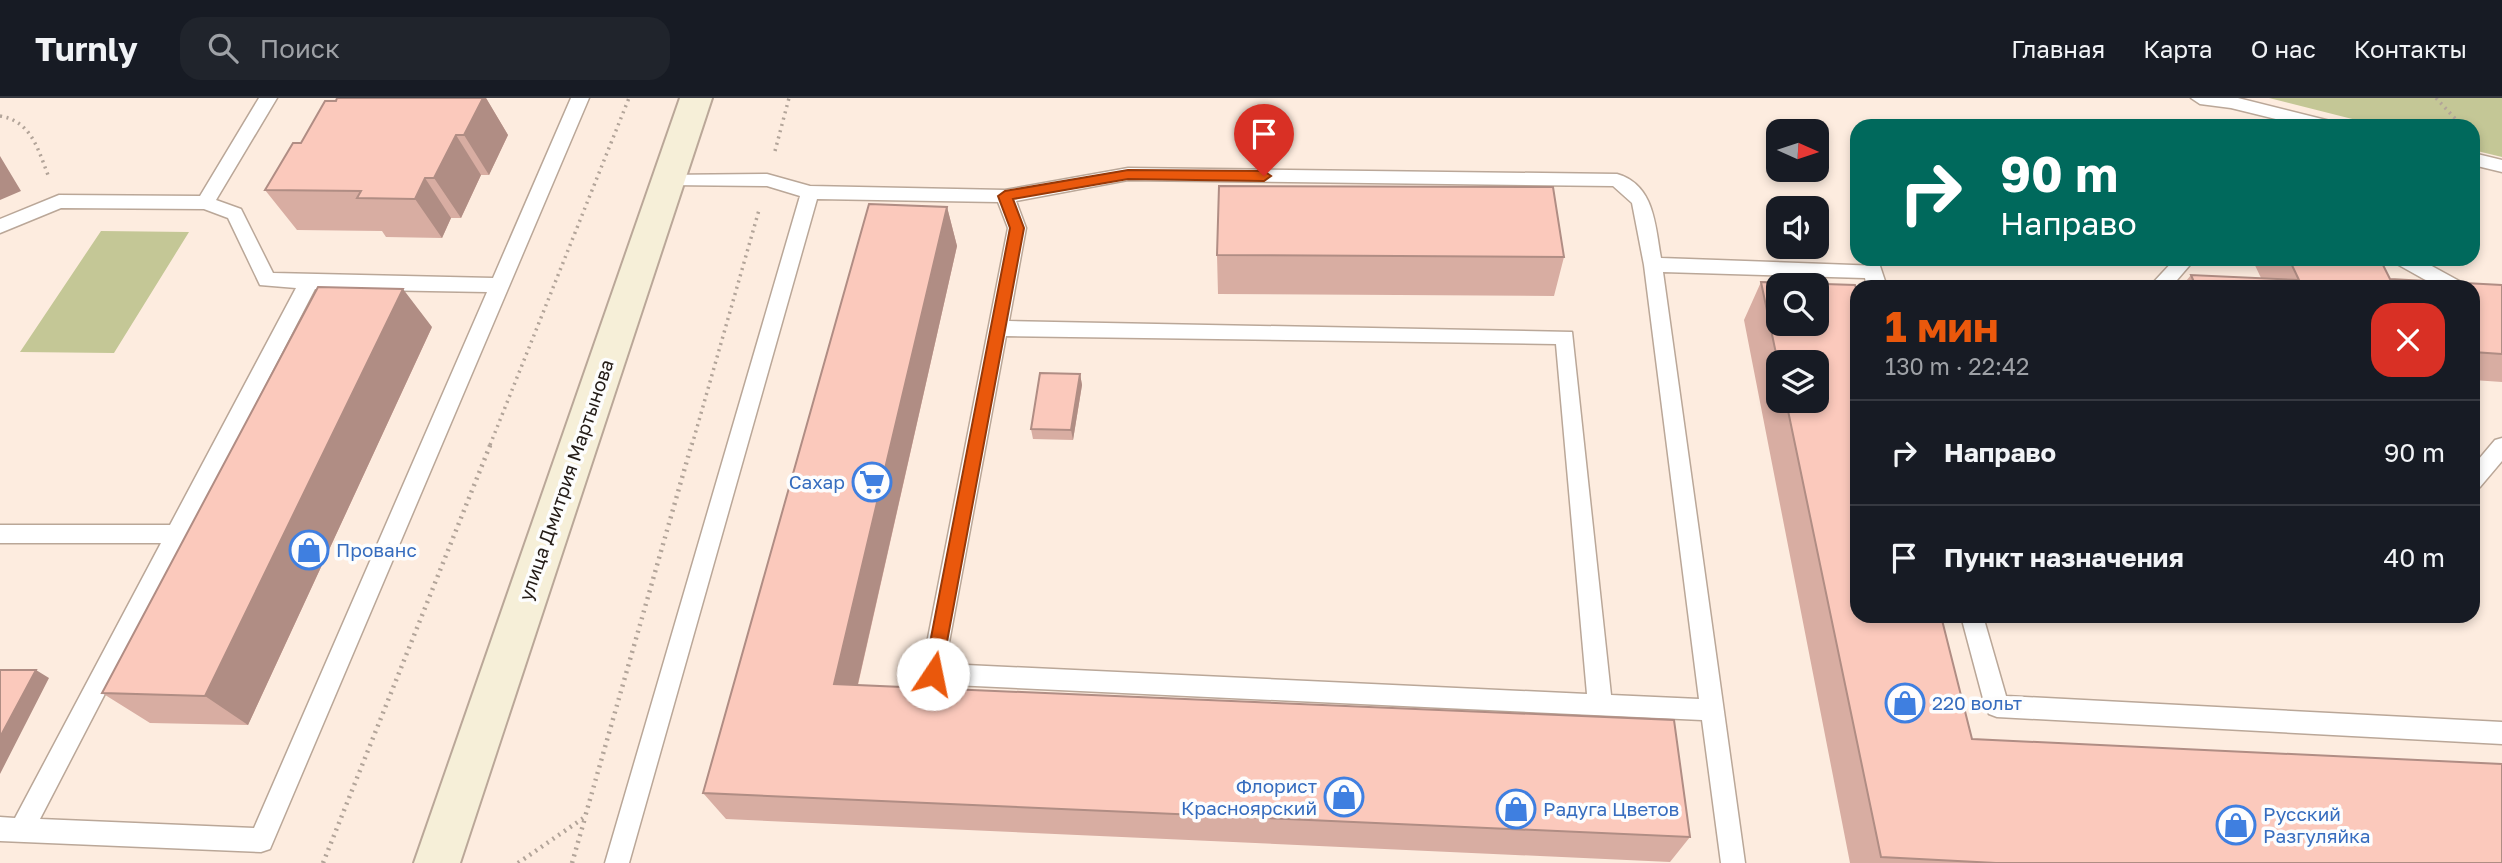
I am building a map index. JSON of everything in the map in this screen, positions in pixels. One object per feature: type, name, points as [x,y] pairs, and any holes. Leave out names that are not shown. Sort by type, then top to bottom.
[{"type":"street","name":"улица Дмитрия Мартынова","points":[[437,863],[695,98]]},
{"type":"lane","points":[[205,203],[268,98]]},
{"type":"lane","points":[[309,282],[177,534],[11,829],[261,840],[497,285],[580,98]]},
{"type":"lane","points":[[2200,98],[2231,102],[2299,119]]},
{"type":"lane","points":[[2480,161],[2502,166]]},
{"type":"lane","points":[[668,179],[767,180],[810,192],[1005,196],[1128,174],[1618,180],[1641,200],[1653,265],[1733,863]]},
{"type":"lane","points":[[617,863],[810,192]]},
{"type":"lane","points":[[1005,196],[1017,228],[933,674],[1711,710]]},
{"type":"lane","points":[[0,226],[59,201],[205,203],[234,214],[267,280],[497,285]]},
{"type":"lane","points":[[1653,265],[1873,271],[1875,280]]},
{"type":"lane","points":[[2166,280],[2179,266]]},
{"type":"lane","points":[[2416,266],[2442,280]]},
{"type":"lane","points":[[998,328],[1565,337],[1601,705]]},
{"type":"lane","points":[[2480,473],[2502,446]]},
{"type":"lane","points":[[0,534],[177,534]]},
{"type":"lane","points":[[1974,623],[1997,706],[2502,733]]},
{"type":"path","points":[[323,863],[629,98]]},
{"type":"path","points":[[572,863],[789,98]]},
{"type":"path","points":[[2436,98],[2456,119]]},
{"type":"path","points":[[0,116],[17,118],[26,124],[59,201]]},
{"type":"path","points":[[518,863],[585,817]]},
{"type":"green space","points":[[2269,98],[2502,98],[2502,157],[2480,152],[2480,119],[2352,119]]},
{"type":"green space","points":[[101,231],[189,232],[114,353],[20,352]]},
{"type":"building","points":[[337,98],[483,98],[464,135],[456,135],[434,178],[425,178],[415,199],[357,198],[361,191],[265,190],[293,143],[301,143],[325,101],[336,101]]},
{"type":"building","points":[[1219,186],[1553,187],[1564,257],[1217,255]]},
{"type":"building","points":[[869,204],[947,207],[834,684],[1674,720],[1690,837],[703,793]]},
{"type":"building","points":[[2292,266],[2384,266],[2390,279],[2409,280],[2299,280]]},
{"type":"building","points":[[2191,275],[2299,280],[2193,280]]},
{"type":"building","points":[[1761,282],[1766,282],[1766,306]]},
{"type":"building","points":[[1829,284],[1850,285],[1850,623],[1943,623],[1972,739],[2502,764],[2502,863],[1996,863],[1881,857],[1788,413],[1829,413],[1829,350],[1775,350],[1772,336],[1829,336]]},
{"type":"building","points":[[2480,284],[2502,285],[2502,354],[2480,352]]},
{"type":"building","points":[[318,287],[403,289],[205,696],[102,693]]},
{"type":"building","points":[[1040,373],[1080,374],[1071,430],[1031,429]]},
{"type":"building","points":[[0,670],[36,670],[0,737]]},
{"type":"place","name":"Сахар","points":[[872,482]]},
{"type":"place","name":"Прованс","points":[[309,550]]},
{"type":"place","name":"220 вольт","points":[[1905,703]]},
{"type":"place","name":"Флорист Красноярский","points":[[1344,797]]},
{"type":"place","name":"Радуга Цветов","points":[[1516,809]]},
{"type":"place","name":"Русский Разгуляйка","points":[[2236,825]]},
{"type":"route","points":[[933,674],[1017,228],[1005,196],[1128,174],[1264,176]]}]
